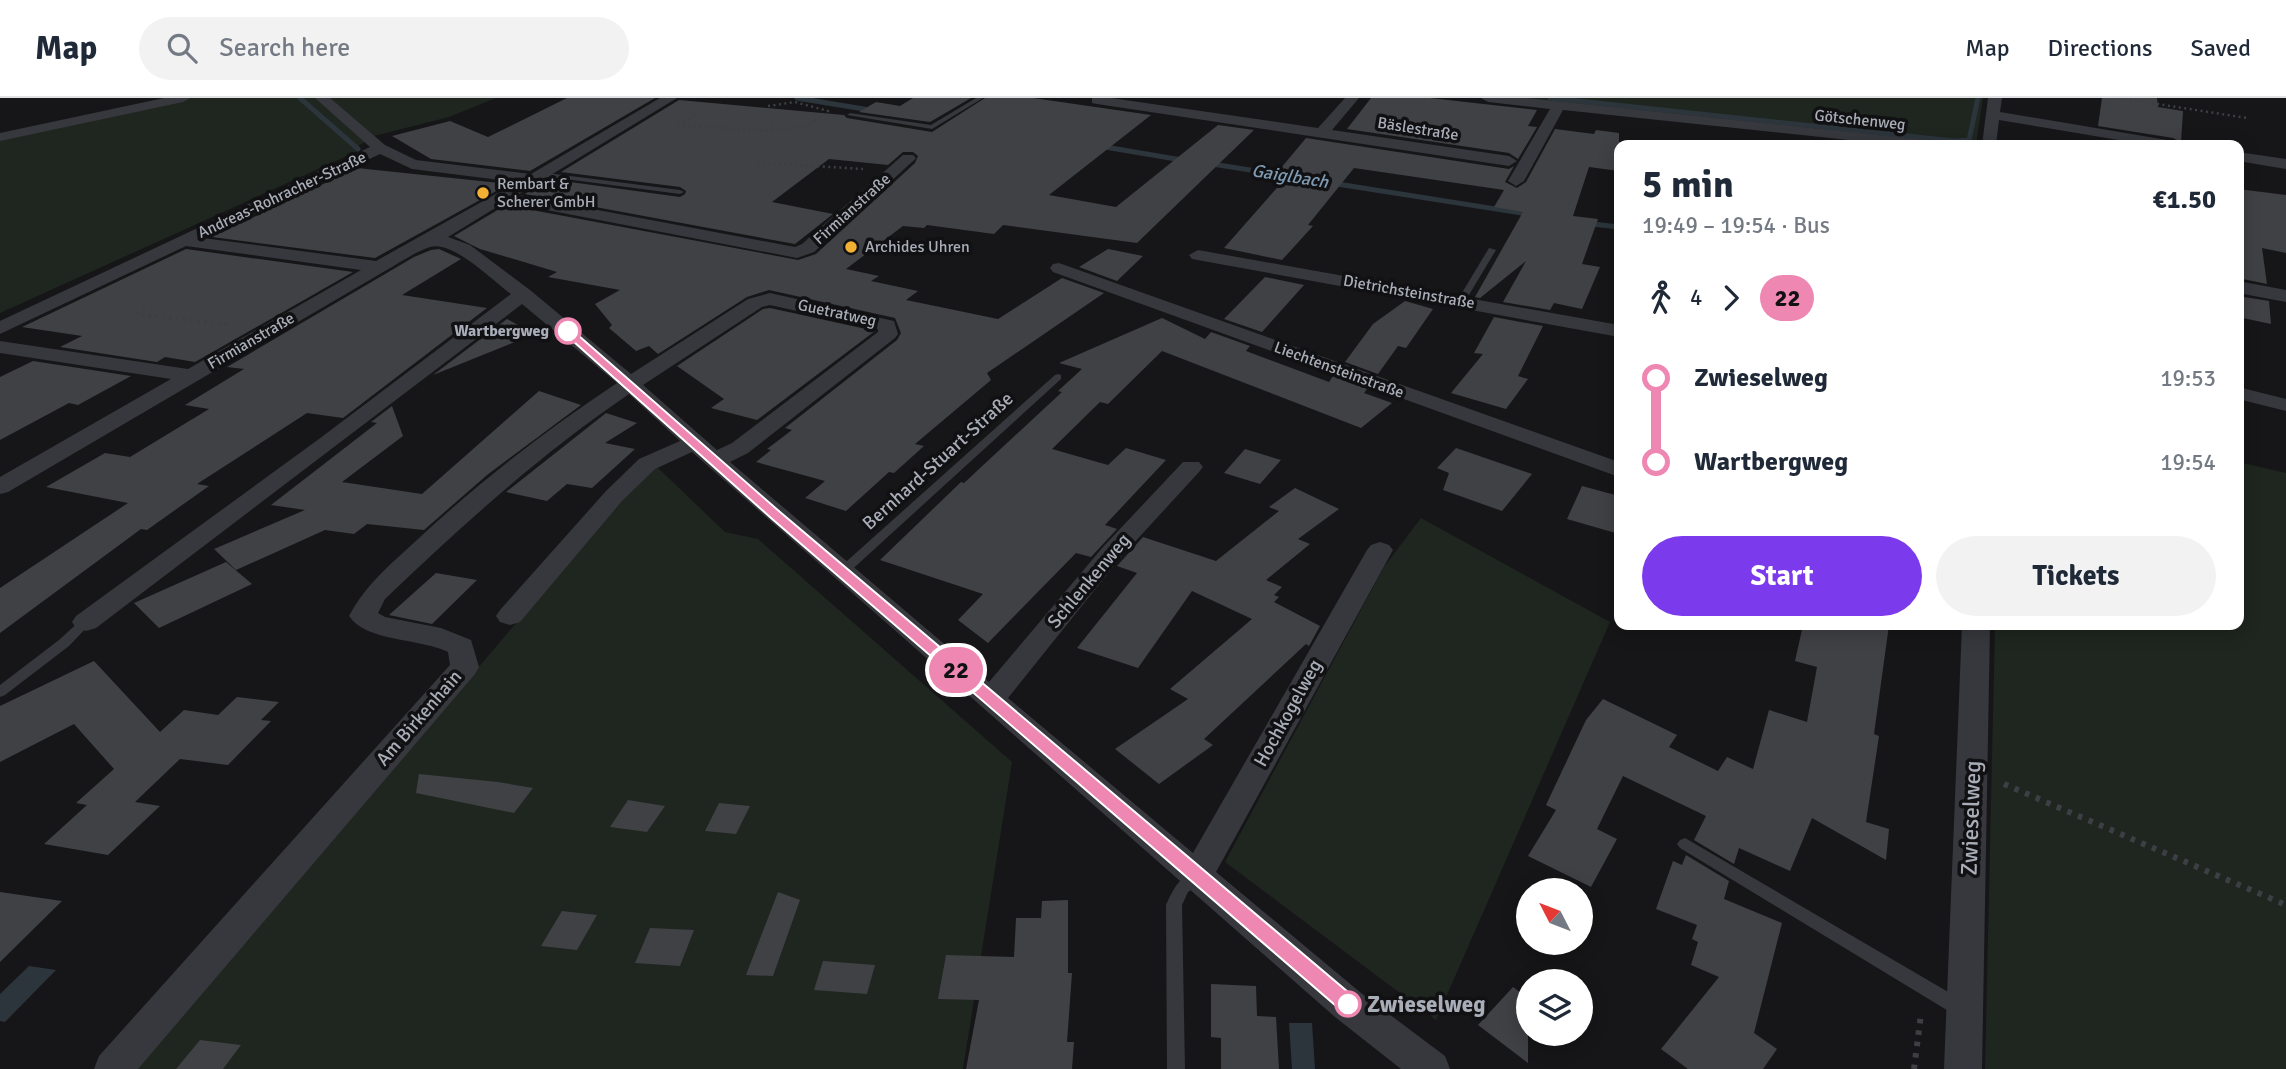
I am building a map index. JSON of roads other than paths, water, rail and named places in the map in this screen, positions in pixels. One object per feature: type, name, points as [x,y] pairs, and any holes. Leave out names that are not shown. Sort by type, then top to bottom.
[{"type":"street","points":[[0,137],[183,98]]},
{"type":"street","points":[[322,98],[380,148],[412,164],[537,176]]},
{"type":"street","name":"Firmianstraße","points":[[0,487],[379,267],[427,242],[670,98]]},
{"type":"street","points":[[1322,133],[1352,98]]},
{"type":"street","name":"Götschenweg","points":[[1488,98],[1887,140]]},
{"type":"street","points":[[1990,140],[1994,98]]},
{"type":"street","name":"Bäslestraße","points":[[1097,100],[1509,161]]},
{"type":"street","points":[[1516,181],[1558,106]]},
{"type":"street","points":[[1994,115],[2143,140]]},
{"type":"street","name":"Andreas-Rohracher-Straße","points":[[0,328],[380,148]]},
{"type":"street","points":[[2244,157],[2286,164]]},
{"type":"street","name":"Firmianstraße","points":[[503,197],[797,253],[808,248],[908,158]]},
{"type":"street","name":"Andreas-Rohracher-Straße","points":[[184,241],[379,267]]},
{"type":"street","points":[[427,242],[443,241],[464,249],[523,294],[1197,876],[1348,1004],[1431,1069]]},
{"type":"street","name":"Dietrichsteinstraße","points":[[1198,255],[1614,330]]},
{"type":"street","name":"Liechtensteinstraße","points":[[1059,268],[1614,468]]},
{"type":"street","points":[[2244,287],[2286,296]]},
{"type":"street","points":[[86,622],[327,444],[523,294]]},
{"type":"street","name":"Guetratweg","points":[[630,384],[755,303],[770,299],[887,325],[888,334],[740,448],[704,452]]},
{"type":"street","points":[[0,347],[192,376]]},
{"type":"street","name":"Am Birkenhain","points":[[113,1069],[465,667],[461,647],[441,637],[377,625],[363,615],[374,595],[488,489],[553,438],[630,384]]},
{"type":"street","points":[[2244,394],[2286,405]]},
{"type":"street","points":[[510,616],[614,496],[647,464],[704,452]]},
{"type":"street","name":"Schlenkenweg","points":[[991,699],[1112,552],[1191,467]]},
{"type":"street","name":"Hochkogelweg","points":[[1197,876],[1380,550]]},
{"type":"street","name":"Zwieselweg","points":[[1963,1069],[1976,630]]},
{"type":"lane","points":[[850,115],[932,127],[980,98]]},
{"type":"lane","points":[[537,176],[680,192]]},
{"type":"lane","points":[[1461,301],[1492,250]]},
{"type":"lane","name":"Bernhard-Stuart-Straße","points":[[842,572],[1058,377]]},
{"type":"lane","points":[[0,692],[65,643],[86,622]]},
{"type":"lane","points":[[1685,844],[1965,1012]]},
{"type":"lane","points":[[1176,1069],[1174,905],[1182,888],[1197,876]]},
{"type":"waterway","name":"Gaiglbach","points":[[300,98],[358,149]]},
{"type":"waterway","name":"Gaiglbach","points":[[797,98],[876,111]]},
{"type":"waterway","points":[[1550,98],[1945,140]]},
{"type":"waterway","points":[[1969,140],[1978,98]]},
{"type":"waterway","name":"Gaiglbach","points":[[1099,146],[1188,161]]},
{"type":"waterway","name":"Gaiglbach","points":[[1206,163],[1288,176]]},
{"type":"waterway","name":"Gaiglbach","points":[[1331,183],[1534,215]]},
{"type":"waterway","name":"Gaiglbach","points":[[1583,223],[1614,226]]},
{"type":"place","name":"Rembart & Scherer GmbH","points":[[483,193]]},
{"type":"place","name":"Archides Uhren","points":[[851,247]]},
{"type":"place","name":"Wartbergweg","points":[[568,331]]},
{"type":"place","name":"Zwieselweg","points":[[1348,1004]]}]
